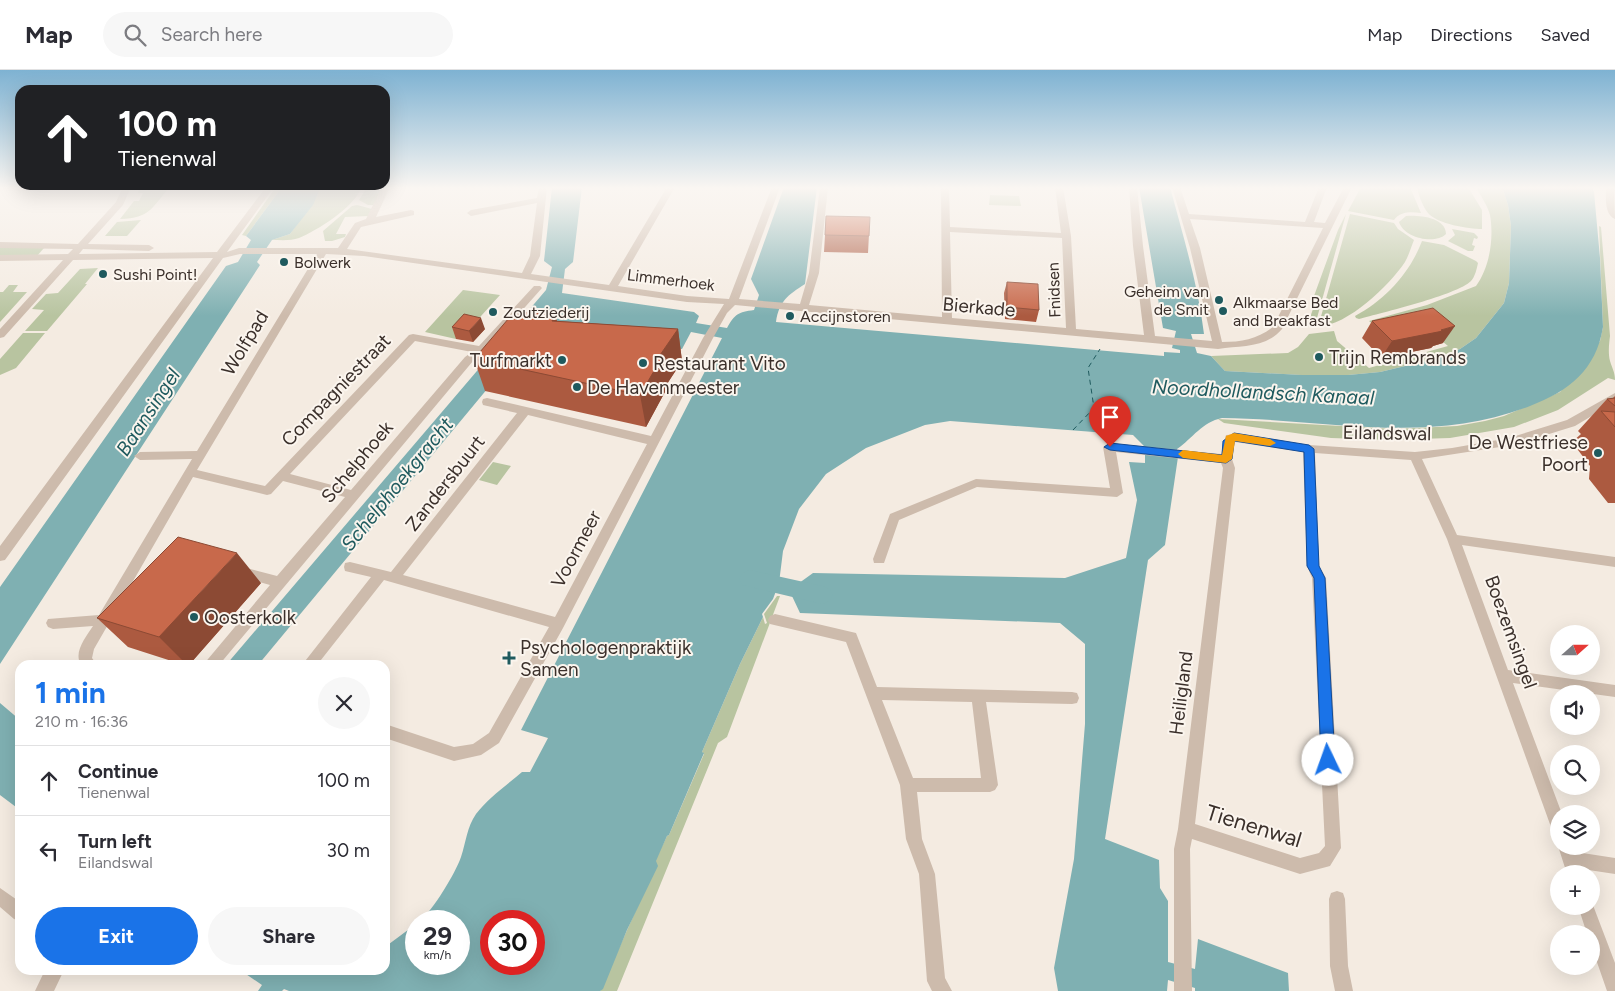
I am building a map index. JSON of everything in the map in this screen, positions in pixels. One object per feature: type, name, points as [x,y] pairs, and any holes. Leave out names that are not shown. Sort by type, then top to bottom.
[{"type":"street","points":[[0,335],[96,230]]},
{"type":"street","points":[[0,556],[238,230]]},
{"type":"street","points":[[341,251],[355,230]]},
{"type":"street","points":[[526,275],[535,256],[538,230]]},
{"type":"street","name":"Limmerhoek","points":[[646,230],[612,288],[697,300],[784,305]]},
{"type":"street","points":[[732,302],[760,230]]},
{"type":"street","points":[[804,307],[814,273],[819,230]]},
{"type":"street","points":[[946,230],[947,321]]},
{"type":"street","points":[[963,230],[1066,236]]},
{"type":"street","name":"Fnidsen","points":[[1065,230],[1071,332]]},
{"type":"street","points":[[1137,230],[1150,340]]},
{"type":"street","points":[[1189,230],[1210,308],[1218,346],[1256,342],[1277,329],[1325,230]]},
{"type":"street","points":[[0,245],[222,251],[229,255],[239,251],[341,251],[526,275],[540,283],[571,282],[612,288]]},
{"type":"street","points":[[0,258],[70,260],[222,251]]},
{"type":"street","name":"Wolfpad","points":[[85,660],[86,652],[103,620],[323,251]]},
{"type":"street","name":"Schelphoek","points":[[214,660],[469,359],[481,350],[540,283]]},
{"type":"street","name":"Voormeer","points":[[390,733],[454,754],[476,750],[494,738],[558,624],[708,338],[732,302]]},
{"type":"street","name":"Bierkade","points":[[784,305],[1218,346]]},
{"type":"street","name":"Compagniestraat","points":[[190,472],[267,491],[413,337],[481,350]]},
{"type":"street","name":"Eilandswal","points":[[1226,459],[1228,441],[1234,437],[1309,449],[1415,456],[1509,442],[1571,423],[1615,396]]},
{"type":"street","points":[[487,402],[653,441]]},
{"type":"street","points":[[1602,404],[1615,413]]},
{"type":"street","name":"Zandersbuurt","points":[[313,660],[387,576],[525,411]]},
{"type":"street","points":[[879,559],[894,517],[976,483],[1117,493],[1110,447],[1226,459]]},
{"type":"street","name":"Tienenwal","points":[[1186,829],[1300,866],[1324,860],[1333,848],[1320,578],[1313,566],[1309,449]]},
{"type":"street","points":[[140,456],[200,455]]},
{"type":"street","name":"Boezemsingel","points":[[1415,456],[1454,539],[1551,805]]},
{"type":"street","name":"Heiligland","points":[[1183,991],[1182,849],[1186,829],[1229,468],[1226,459]]},
{"type":"street","name":"Compagniestraat","points":[[280,476],[353,495]]},
{"type":"street","points":[[1454,539],[1615,562]]},
{"type":"street","points":[[350,567],[558,624]]},
{"type":"street","points":[[228,568],[280,582]]},
{"type":"street","points":[[53,622],[103,620]]},
{"type":"street","points":[[776,620],[851,637],[908,785],[914,839],[927,874],[936,981],[943,991]]},
{"type":"street","points":[[1504,676],[1615,691]]},
{"type":"street","points":[[872,693],[1072,698]]},
{"type":"street","points":[[908,785],[990,785],[978,695]]},
{"type":"street","points":[[1570,860],[1615,866]]},
{"type":"street","points":[[0,896],[15,909]]},
{"type":"street","points":[[1337,899],[1339,966],[1344,991]]},
{"type":"street","points":[[1589,915],[1615,988]]},
{"type":"street","points":[[44,991],[52,975]]},
{"type":"green space","points":[[110,230],[132,230],[127,236],[105,236]]},
{"type":"green space","points":[[246,230],[250,230],[246,236],[242,235]]},
{"type":"green space","points":[[293,230],[315,230],[296,239],[272,240],[290,234]]},
{"type":"green space","points":[[338,230],[336,234],[346,234],[345,237],[325,241],[323,231]]},
{"type":"green space","points":[[1338,230],[1342,230],[1317,318],[1314,327],[1307,326],[1313,309],[1310,307]]},
{"type":"green space","points":[[1345,230],[1399,230],[1414,240],[1405,262],[1398,272],[1367,303],[1330,325],[1318,327]]},
{"type":"green space","points":[[1404,230],[1445,230],[1446,234],[1435,239],[1428,239],[1413,236]]},
{"type":"green space","points":[[1452,230],[1474,233],[1478,237],[1477,239],[1474,238],[1472,245],[1475,246],[1473,251],[1468,251],[1448,241],[1455,235]]},
{"type":"green space","points":[[1491,230],[1511,230],[1509,283],[1504,303],[1476,338],[1460,349],[1439,358],[1380,372],[1348,375],[1301,375],[1225,371],[1211,356],[1288,353],[1298,347],[1309,334],[1334,331],[1337,341],[1369,368],[1448,346],[1421,324],[1383,333],[1369,321],[1427,305],[1476,286],[1488,261]]},
{"type":"green space","points":[[1599,230],[1601,230],[1610,336],[1609,355],[1615,380],[1608,378],[1558,410],[1514,427],[1450,438],[1388,440],[1331,438],[1224,423],[1218,419],[1394,429],[1457,426],[1485,421],[1504,416],[1560,392],[1600,341],[1603,327]]},
{"type":"green space","points":[[1422,241],[1444,245],[1476,261],[1478,263],[1476,272],[1471,281],[1435,298],[1359,319],[1356,318],[1355,316],[1386,294],[1403,275],[1411,264]]},
{"type":"green space","points":[[0,247],[44,248],[37,256],[0,257]]},
{"type":"green space","points":[[98,268],[85,284],[87,284],[47,331],[25,331],[44,310],[32,309],[46,294],[58,293],[80,269]]},
{"type":"green space","points":[[9,285],[18,285],[13,292],[27,292],[0,322],[0,292],[3,292]]},
{"type":"green space","points":[[463,290],[500,295],[472,326],[464,330],[456,339],[425,332]]},
{"type":"green space","points":[[23,333],[45,333],[16,368],[0,375],[0,359]]},
{"type":"green space","points":[[493,462],[511,466],[497,485],[479,480]]},
{"type":"green space","points":[[777,596],[780,596],[727,737],[718,743],[617,991],[600,991],[656,865],[655,861],[669,835],[704,754],[702,752],[740,664],[763,617],[765,624],[767,623],[764,614]]},
{"type":"water","name":"Baansingel","points":[[250,230],[293,230],[290,234],[272,240],[257,262],[260,265],[0,664],[0,587],[226,266],[238,262],[251,240],[246,236]]},
{"type":"water","points":[[547,230],[577,230],[573,262],[565,269],[562,293],[694,312],[699,316],[696,323],[727,328],[737,314],[754,310],[759,295],[751,279],[769,230],[812,230],[805,284],[785,299],[779,309],[776,322],[1164,356],[1164,352],[1180,353],[1180,350],[1172,348],[1176,331],[1163,328],[1146,230],[1182,230],[1198,297],[1204,334],[1191,334],[1197,353],[1211,356],[1225,371],[1348,375],[1380,372],[1439,358],[1460,349],[1476,338],[1504,303],[1509,283],[1511,230],[1597,230],[1603,327],[1594,355],[1587,367],[1568,386],[1530,406],[1492,418],[1454,425],[1415,428],[1222,418],[1203,427],[1177,449],[1178,457],[1165,545],[1148,560],[1105,839],[1159,860],[1160,888],[1168,901],[1168,962],[1195,969],[1198,939],[1288,973],[1289,991],[1195,991],[1195,988],[1168,980],[1167,991],[1058,991],[1054,968],[1074,859],[1085,724],[1085,644],[1060,623],[800,613],[792,596],[795,586],[813,573],[1065,578],[1126,558],[1137,500],[1129,462],[1145,463],[1145,447],[1133,435],[950,421],[925,425],[866,448],[826,474],[799,509],[783,551],[779,583],[773,599],[762,614],[763,617],[740,664],[702,752],[704,753],[656,861],[658,866],[627,930],[603,989],[600,991],[289,991],[284,989],[282,991],[258,991],[262,985],[247,975],[390,975],[390,943],[405,932],[405,975],[470,975],[470,910],[430,910],[454,873],[476,814],[492,797],[522,772],[530,772],[548,738],[521,730],[722,338],[691,332],[682,349],[537,329],[262,660],[230,660],[546,290],[552,267],[544,261]]},
{"type":"water","points":[[0,703],[15,716],[15,806],[0,795]]},
{"type":"building","points":[[825,230],[869,230],[869,236],[825,235]]},
{"type":"building","points":[[1007,282],[1038,284],[1039,310],[1007,307]]},
{"type":"building","points":[[1433,308],[1455,326],[1441,330],[1443,331],[1392,341],[1372,321]]},
{"type":"building","points":[[520,312],[555,314],[552,321],[678,329],[658,358],[661,359],[640,395],[474,359],[509,318],[517,319]]},
{"type":"building","points":[[464,314],[481,318],[469,331],[452,327]]},
{"type":"building","points":[[1615,398],[1615,406],[1607,399]]},
{"type":"building","points":[[1601,411],[1615,412],[1615,427]]},
{"type":"building","points":[[178,537],[237,553],[159,637],[97,618]]},
{"type":"waterway","points":[[750,579],[822,595]]},
{"type":"ferry route","points":[[1073,430],[1094,408],[1088,368],[1100,349]]},
{"type":"slow traffic","points":[[1183,454],[1226,459],[1228,441],[1234,437],[1270,443]]},
{"type":"place","name":"Bolwerk","points":[[284,262]]},
{"type":"place","name":"Sushi Point!","points":[[103,274]]},
{"type":"place","name":"Geheim van de Smit","points":[[1219,300]]},
{"type":"place","name":"Alkmaarse Bed and Breakfast","points":[[1223,311]]},
{"type":"place","name":"Zoutziederij","points":[[493,312]]},
{"type":"place","name":"Accijnstoren","points":[[790,316]]},
{"type":"place","name":"Trijn Rembrands","points":[[1319,357]]},
{"type":"place","name":"Turfmarkt","points":[[562,360]]},
{"type":"place","name":"Restaurant Vito","points":[[643,363]]},
{"type":"place","name":"De Havenmeester","points":[[577,387]]},
{"type":"place","name":"De Westfriese Poort","points":[[1598,453]]},
{"type":"place","name":"Oosterkolk","points":[[194,617]]},
{"type":"place","name":"Psychologenpraktijk Samen","points":[[509,658]]},
{"type":"route","points":[[1110,447],[1226,459],[1228,441],[1234,437],[1309,449],[1313,566],[1320,578],[1328,760]]},
{"type":"water label","name":"Noordhollandsch Kanaal","points":[[1263,392]]},
{"type":"water label","name":"Schelphoekgracht","points":[[397,484]]}]
